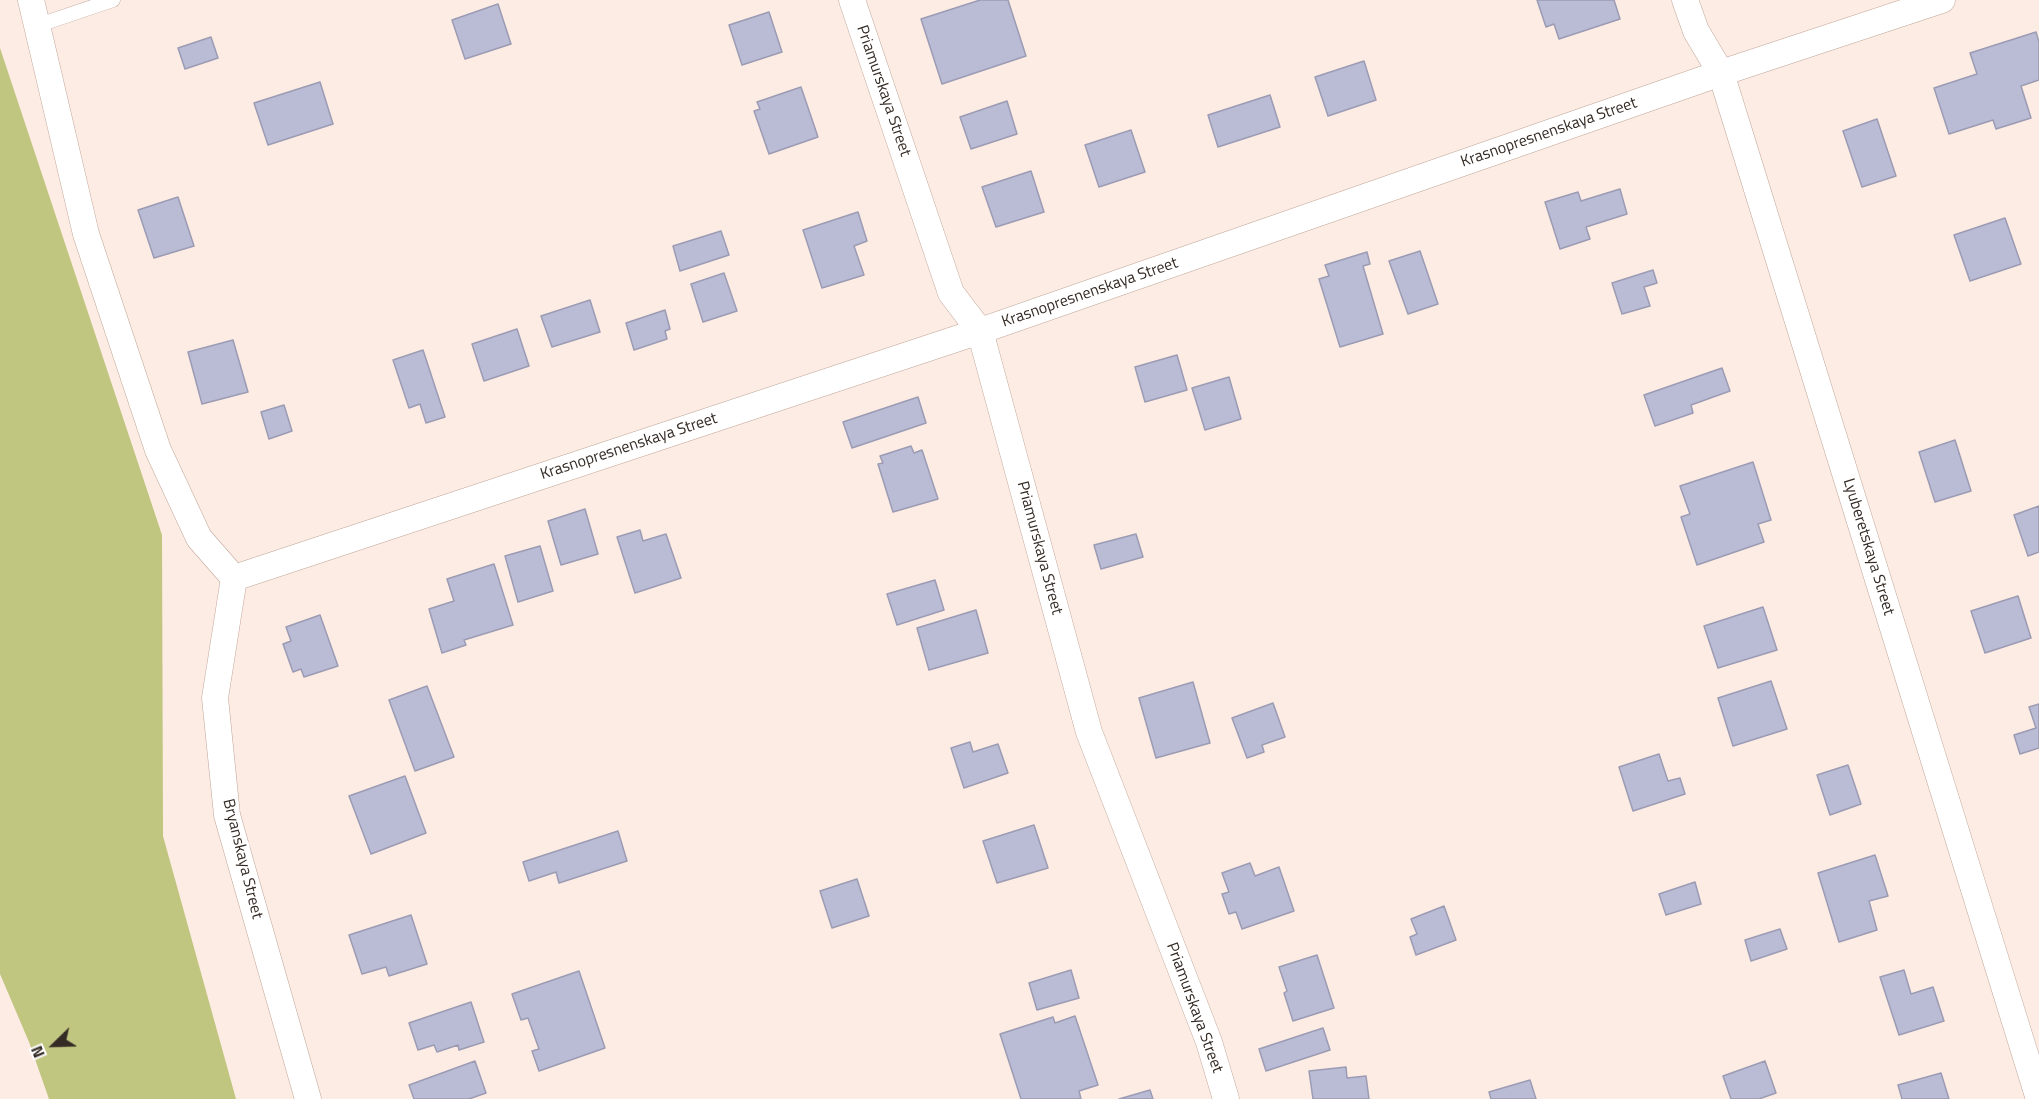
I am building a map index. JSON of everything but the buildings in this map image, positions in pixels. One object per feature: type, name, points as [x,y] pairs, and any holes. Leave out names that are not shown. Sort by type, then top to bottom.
[{"type":"street","points":[[31,0],[86,234],[158,450],[199,538],[234,578]]},
{"type":"street","name":"Priamurskaya Street","points":[[852,0],[951,293],[980,331],[1089,732],[1209,1042],[1226,1099]]},
{"type":"street","name":"Lyuberetskaya Street","points":[[1685,0],[1696,30],[1721,74],[2039,1099]]},
{"type":"street","name":"Krasnopresnenskaya Street","points":[[234,578],[980,331],[1721,74],[1942,0]]},
{"type":"street","name":"Bryanskaya Street","points":[[234,578],[215,698],[227,815],[308,1099]]},
{"type":"lane","points":[[36,26],[114,0]]},
{"type":"green space","points":[[0,48],[162,535],[163,836],[236,1099],[49,1099],[29,1042],[0,974]]}]
